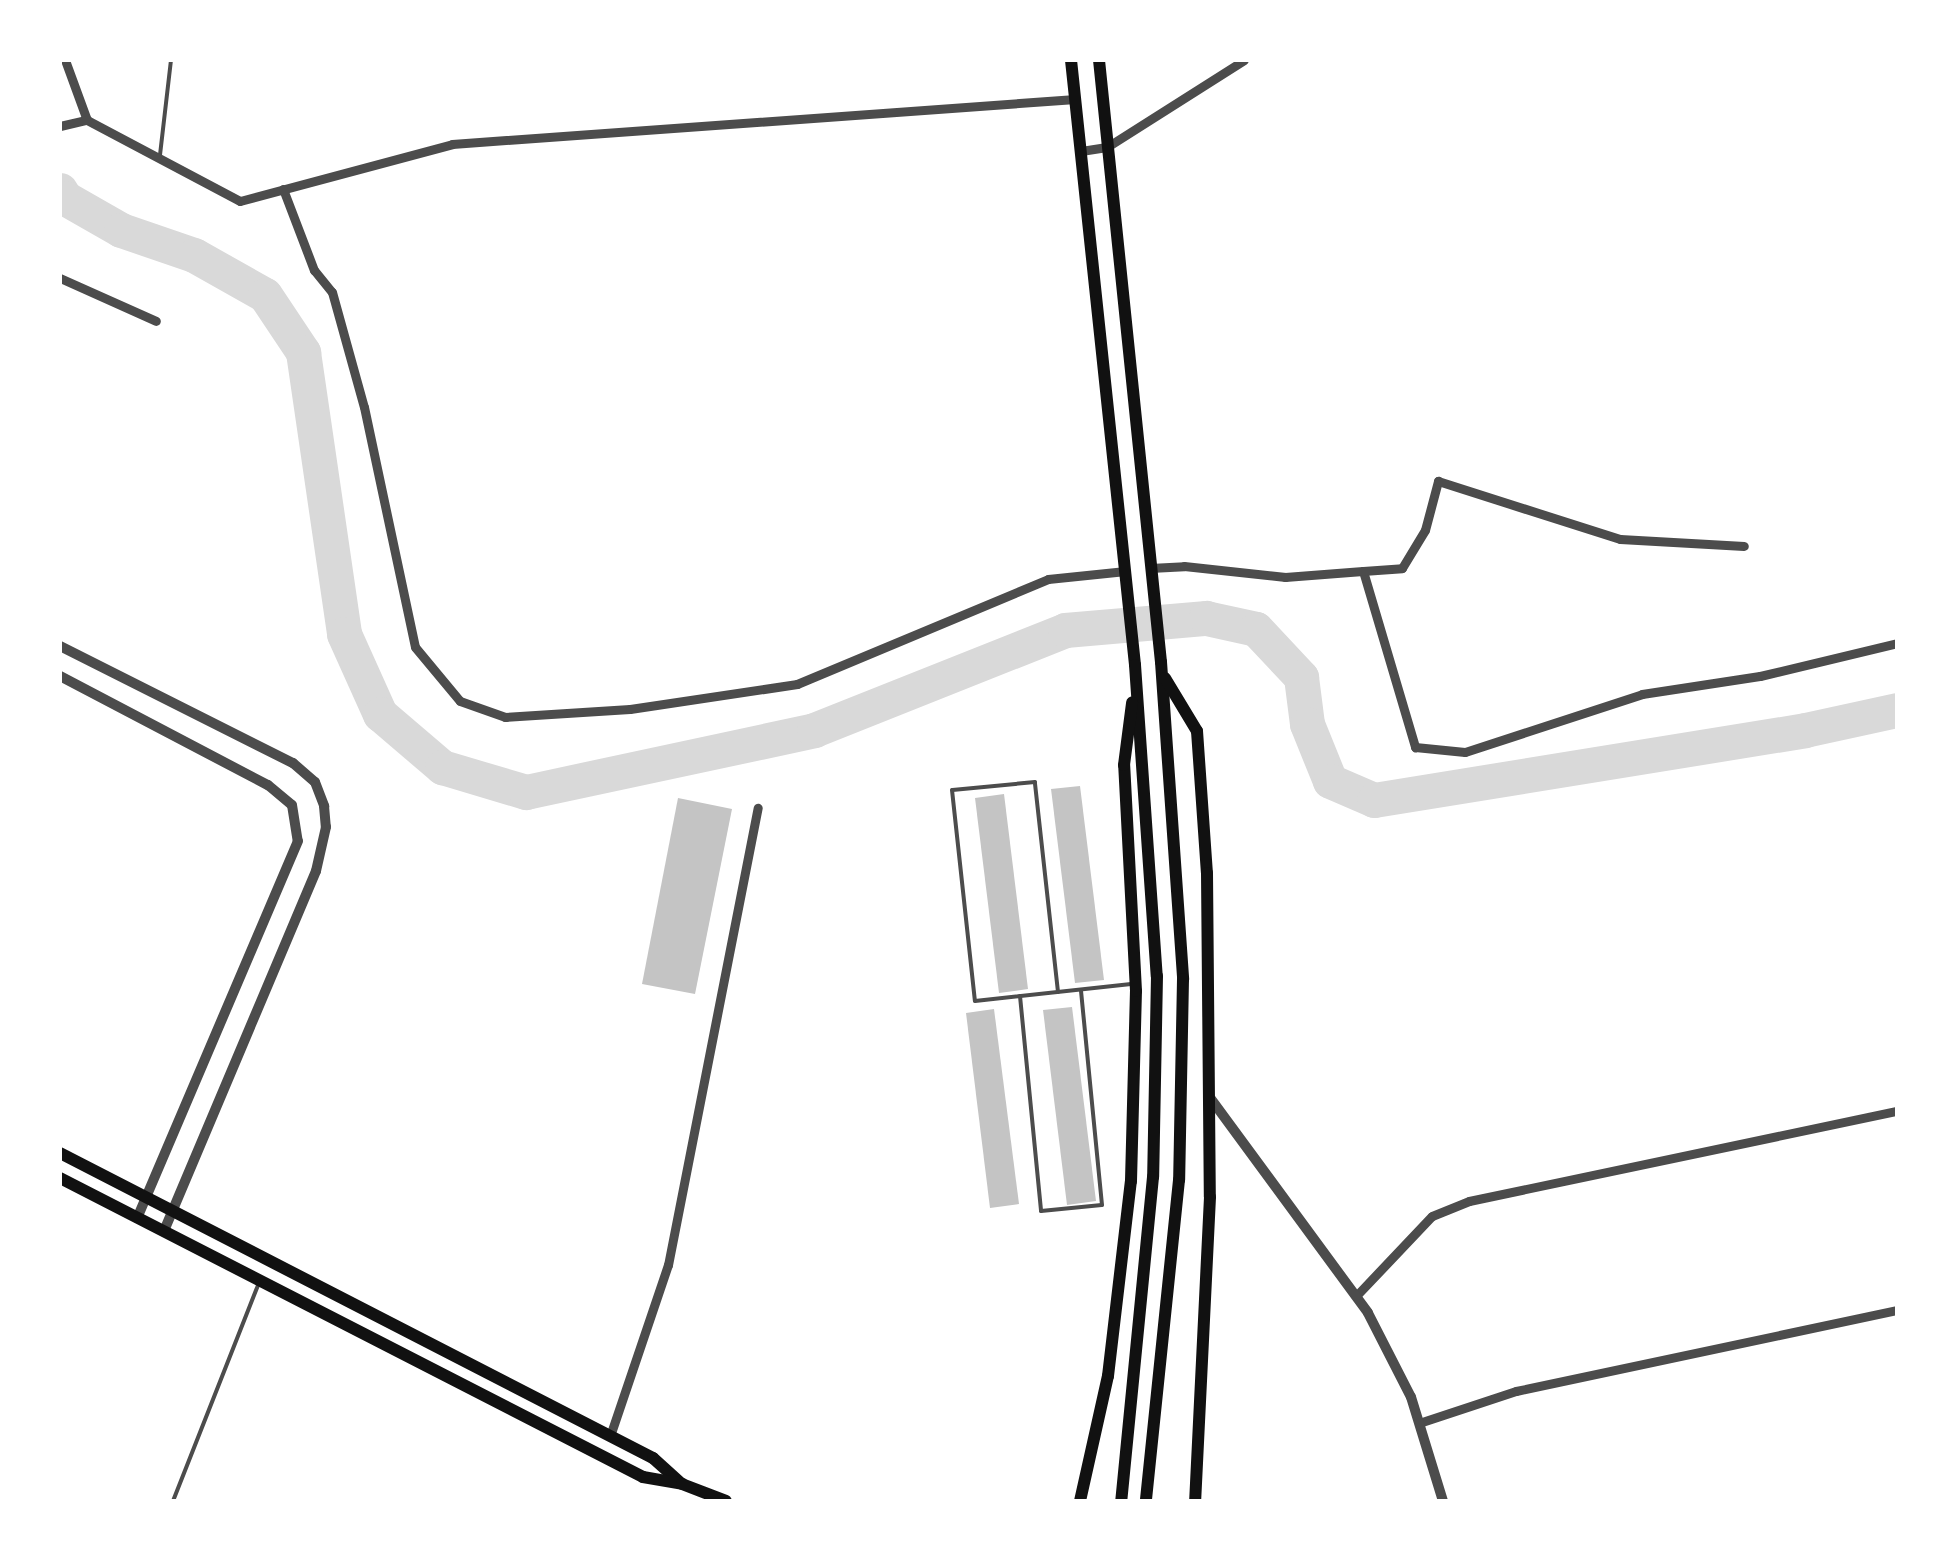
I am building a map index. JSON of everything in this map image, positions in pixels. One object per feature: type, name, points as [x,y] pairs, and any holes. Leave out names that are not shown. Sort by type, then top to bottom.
[{"type":"main road","points":[[1072,60],[1136,670],[1157,976],[1153,1177],[1121,1501]]},
{"type":"main road","points":[[1098,60],[1161,668],[1183,979],[1179,1180],[1146,1501]]},
{"type":"main road","points":[[1161,668],[1197,731],[1207,873],[1211,1099],[1195,1501]]},
{"type":"main road","points":[[1080,1501],[1108,1376],[1124,1266],[1134,1106],[1136,984],[1124,765],[1136,670]]},
{"type":"main road","points":[[60,1153],[653,1458],[682,1484]]},
{"type":"main road","points":[[60,1178],[643,1477],[682,1484],[726,1501]]},
{"type":"street","points":[[66,60],[87,120]]},
{"type":"street","points":[[1081,151],[1108,147],[1244,60]]},
{"type":"street","points":[[60,126],[87,120],[240,201],[452,144],[1076,99]]},
{"type":"street","points":[[283,190],[314,270],[332,292],[364,406],[415,647],[460,701],[506,718],[630,709],[798,684],[1048,579],[1126,571]]},
{"type":"street","points":[[60,278],[156,321]]},
{"type":"street","points":[[1150,568],[1184,566],[1285,578],[1402,568],[1425,530],[1438,482],[1620,539],[1744,546]]},
{"type":"street","points":[[1363,571],[1415,746],[1465,752],[1642,694],[1760,676],[1897,643]]},
{"type":"street","points":[[60,646],[292,764],[315,782],[324,806],[326,827],[316,870],[164,1231]]},
{"type":"street","points":[[60,676],[268,785],[292,805],[298,841],[138,1218]]},
{"type":"street","points":[[610,1436],[668,1265],[758,808]]},
{"type":"street","points":[[1211,1099],[1356,1296],[1411,1397],[1442,1501]]},
{"type":"street","points":[[1356,1296],[1432,1216],[1469,1201],[1897,1111]]},
{"type":"street","points":[[1419,1424],[1516,1392],[1897,1310]]},
{"type":"lane","points":[[159,158],[171,60]]},
{"type":"lane","points":[[1058,992],[1036,782],[952,790],[975,1001],[1136,984]]},
{"type":"lane","points":[[1020,996],[1041,1211],[1102,1204],[1081,990]]},
{"type":"lane","points":[[174,1501],[260,1280]]},
{"type":"building","points":[[1080,786],[1104,980],[1075,983],[1051,789]]},
{"type":"building","points":[[1004,794],[1028,989],[999,993],[975,798]]},
{"type":"building","points":[[678,798],[732,809],[695,994],[642,984]]},
{"type":"building","points":[[1072,1007],[1096,1201],[1067,1205],[1043,1010]]},
{"type":"building","points":[[994,1009],[1019,1204],[990,1208],[966,1013]]},
{"type":"waterway","points":[[60,190],[65,198],[121,230],[194,255],[265,295],[303,352],[344,634],[380,714],[442,767],[526,792],[814,730],[1065,630],[1206,618],[1256,629],[1301,677],[1307,724],[1330,781],[1374,800],[1805,730],[1897,710]]}]
